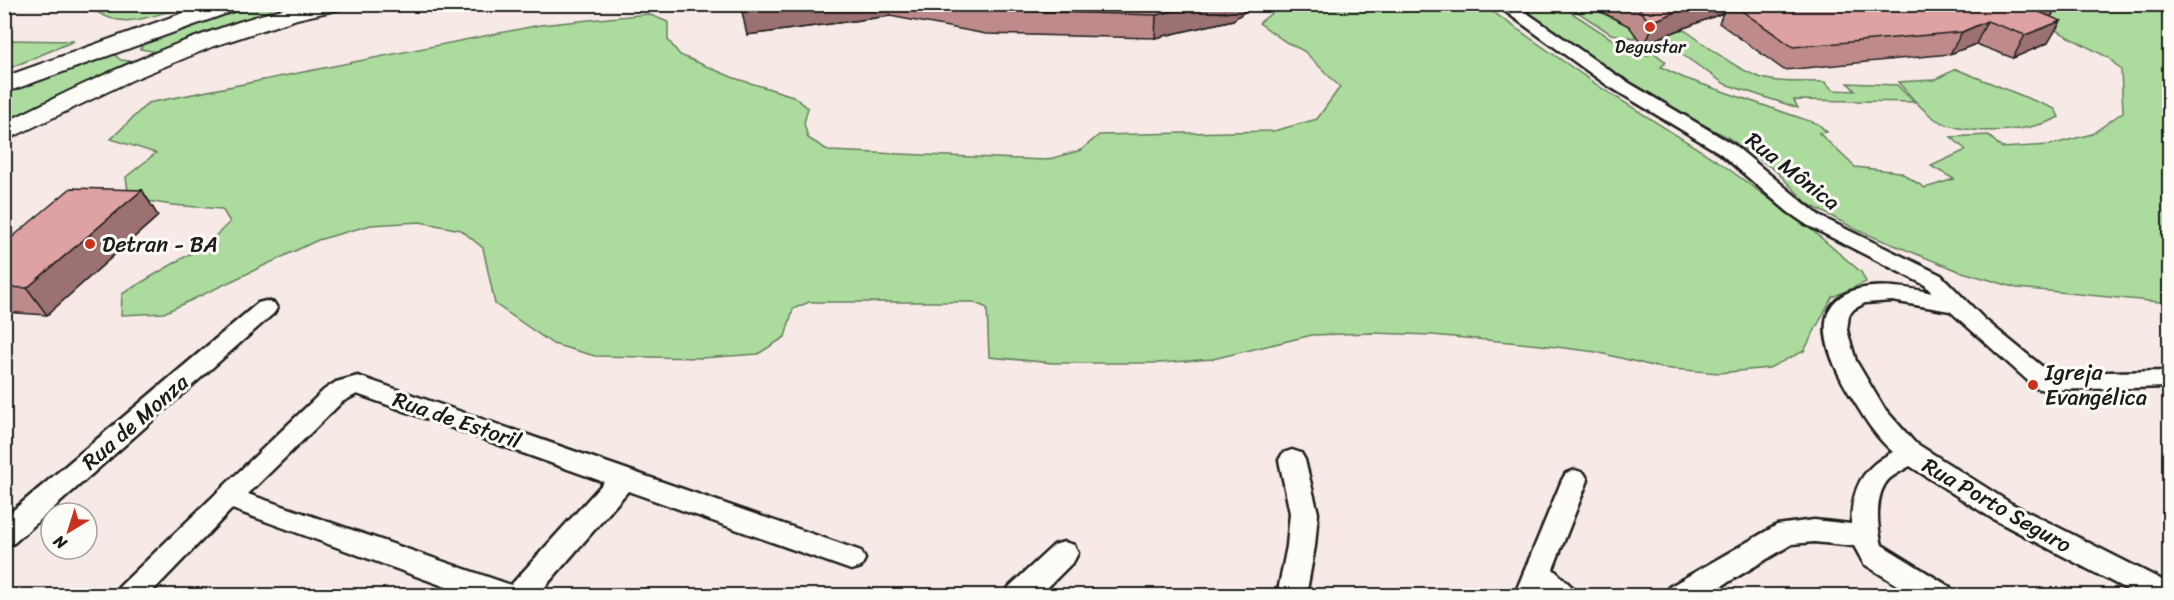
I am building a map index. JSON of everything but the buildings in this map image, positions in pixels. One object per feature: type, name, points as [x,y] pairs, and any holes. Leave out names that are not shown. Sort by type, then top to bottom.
[{"type":"main road","points":[[4,87],[231,4]]},
{"type":"main road","points":[[4,133],[106,81],[174,53],[270,21],[333,4]]},
{"type":"main road","points":[[153,31],[132,43],[127,49],[128,54],[146,58],[174,53]]},
{"type":"street","name":"Rua Mônica","points":[[1503,4],[1613,81],[1727,149],[1795,208],[1858,245],[1933,280],[1956,305],[2045,382],[2169,379]]},
{"type":"street","points":[[1858,245],[1903,294]]},
{"type":"street","name":"Rua Porto Seguro","points":[[1956,305],[1903,294],[1869,295],[1852,300],[1841,308],[1834,331],[1848,369],[1864,397],[1892,436],[1911,454],[2022,524],[2167,596]]},
{"type":"street","name":"Rua de Monza","points":[[4,535],[266,308]]},
{"type":"street","name":"Rua de Estoril","points":[[129,596],[227,497],[338,392],[358,385],[851,559]]},
{"type":"street","points":[[1911,454],[1880,472],[1872,482],[1865,514],[1866,547],[1874,556],[1940,596]]},
{"type":"street","points":[[1291,596],[1301,546],[1304,513],[1292,460]]},
{"type":"street","points":[[519,596],[624,478]]},
{"type":"street","points":[[1562,596],[1533,584],[1575,480]]},
{"type":"street","points":[[227,497],[507,596]]},
{"type":"street","points":[[1679,596],[1787,533],[1815,531],[1865,536]]},
{"type":"street","points":[[1019,596],[1064,553]]},
{"type":"green space","points":[[87,5],[196,5],[128,21],[101,14]]},
{"type":"green space","points":[[251,5],[318,5],[158,52],[140,49],[146,40]]},
{"type":"green space","points":[[1282,5],[1483,5],[1603,89],[1719,162],[1813,231],[1861,272],[1866,282],[1832,297],[1804,351],[1769,368],[1719,373],[1661,368],[1596,352],[1541,345],[1432,335],[1372,333],[1312,335],[1213,359],[1160,363],[1053,363],[989,357],[987,308],[973,302],[809,302],[793,309],[785,337],[758,354],[702,358],[595,356],[553,344],[495,304],[483,248],[461,230],[420,222],[371,225],[318,240],[164,313],[121,315],[122,294],[208,243],[230,222],[222,209],[172,205],[129,198],[126,177],[156,153],[111,139],[148,103],[540,25],[648,14],[668,22],[668,40],[680,55],[734,78],[793,96],[808,108],[804,123],[808,138],[829,151],[1046,160],[1081,150],[1099,135],[1274,131],[1317,119],[1340,87],[1304,51],[1286,42],[1259,23]]},
{"type":"green space","points":[[1503,5],[1560,5],[1633,53],[1648,55],[1653,52],[1666,62],[1661,67],[1684,78],[1818,124],[1827,132],[1819,133],[1855,167],[1900,172],[1925,188],[1954,179],[1931,166],[1966,150],[1951,137],[1988,135],[2002,148],[2050,145],[2092,134],[2123,112],[2121,70],[2109,58],[2008,5],[2169,5],[2169,303],[2017,288],[1959,271],[1859,231],[1808,204],[1776,171],[1727,137],[1696,121],[1641,99]]},
{"type":"green space","points":[[1567,5],[1586,5],[1635,29],[1635,38],[1611,34]]},
{"type":"green space","points":[[1683,29],[1729,62],[1759,77],[1784,81],[1825,82],[1833,90],[1855,91],[1848,83],[1897,85],[1914,102],[1794,100],[1798,108],[1725,84],[1674,49],[1655,49],[1642,42],[1655,45],[1674,41],[1664,36]]},
{"type":"green space","points":[[5,40],[74,41],[5,70]]},
{"type":"green space","points":[[112,53],[121,60],[137,62],[5,121],[5,92]]},
{"type":"green space","points":[[1956,69],[2055,109],[2059,117],[2031,127],[2013,130],[1958,128],[1931,116],[1898,82],[1934,80]]},
{"type":"place","name":"Degustar","points":[[1650,27]]},
{"type":"place","name":"Detran - BA","points":[[90,244]]},
{"type":"place","name":"Igreja Evangélica","points":[[2033,385]]}]
